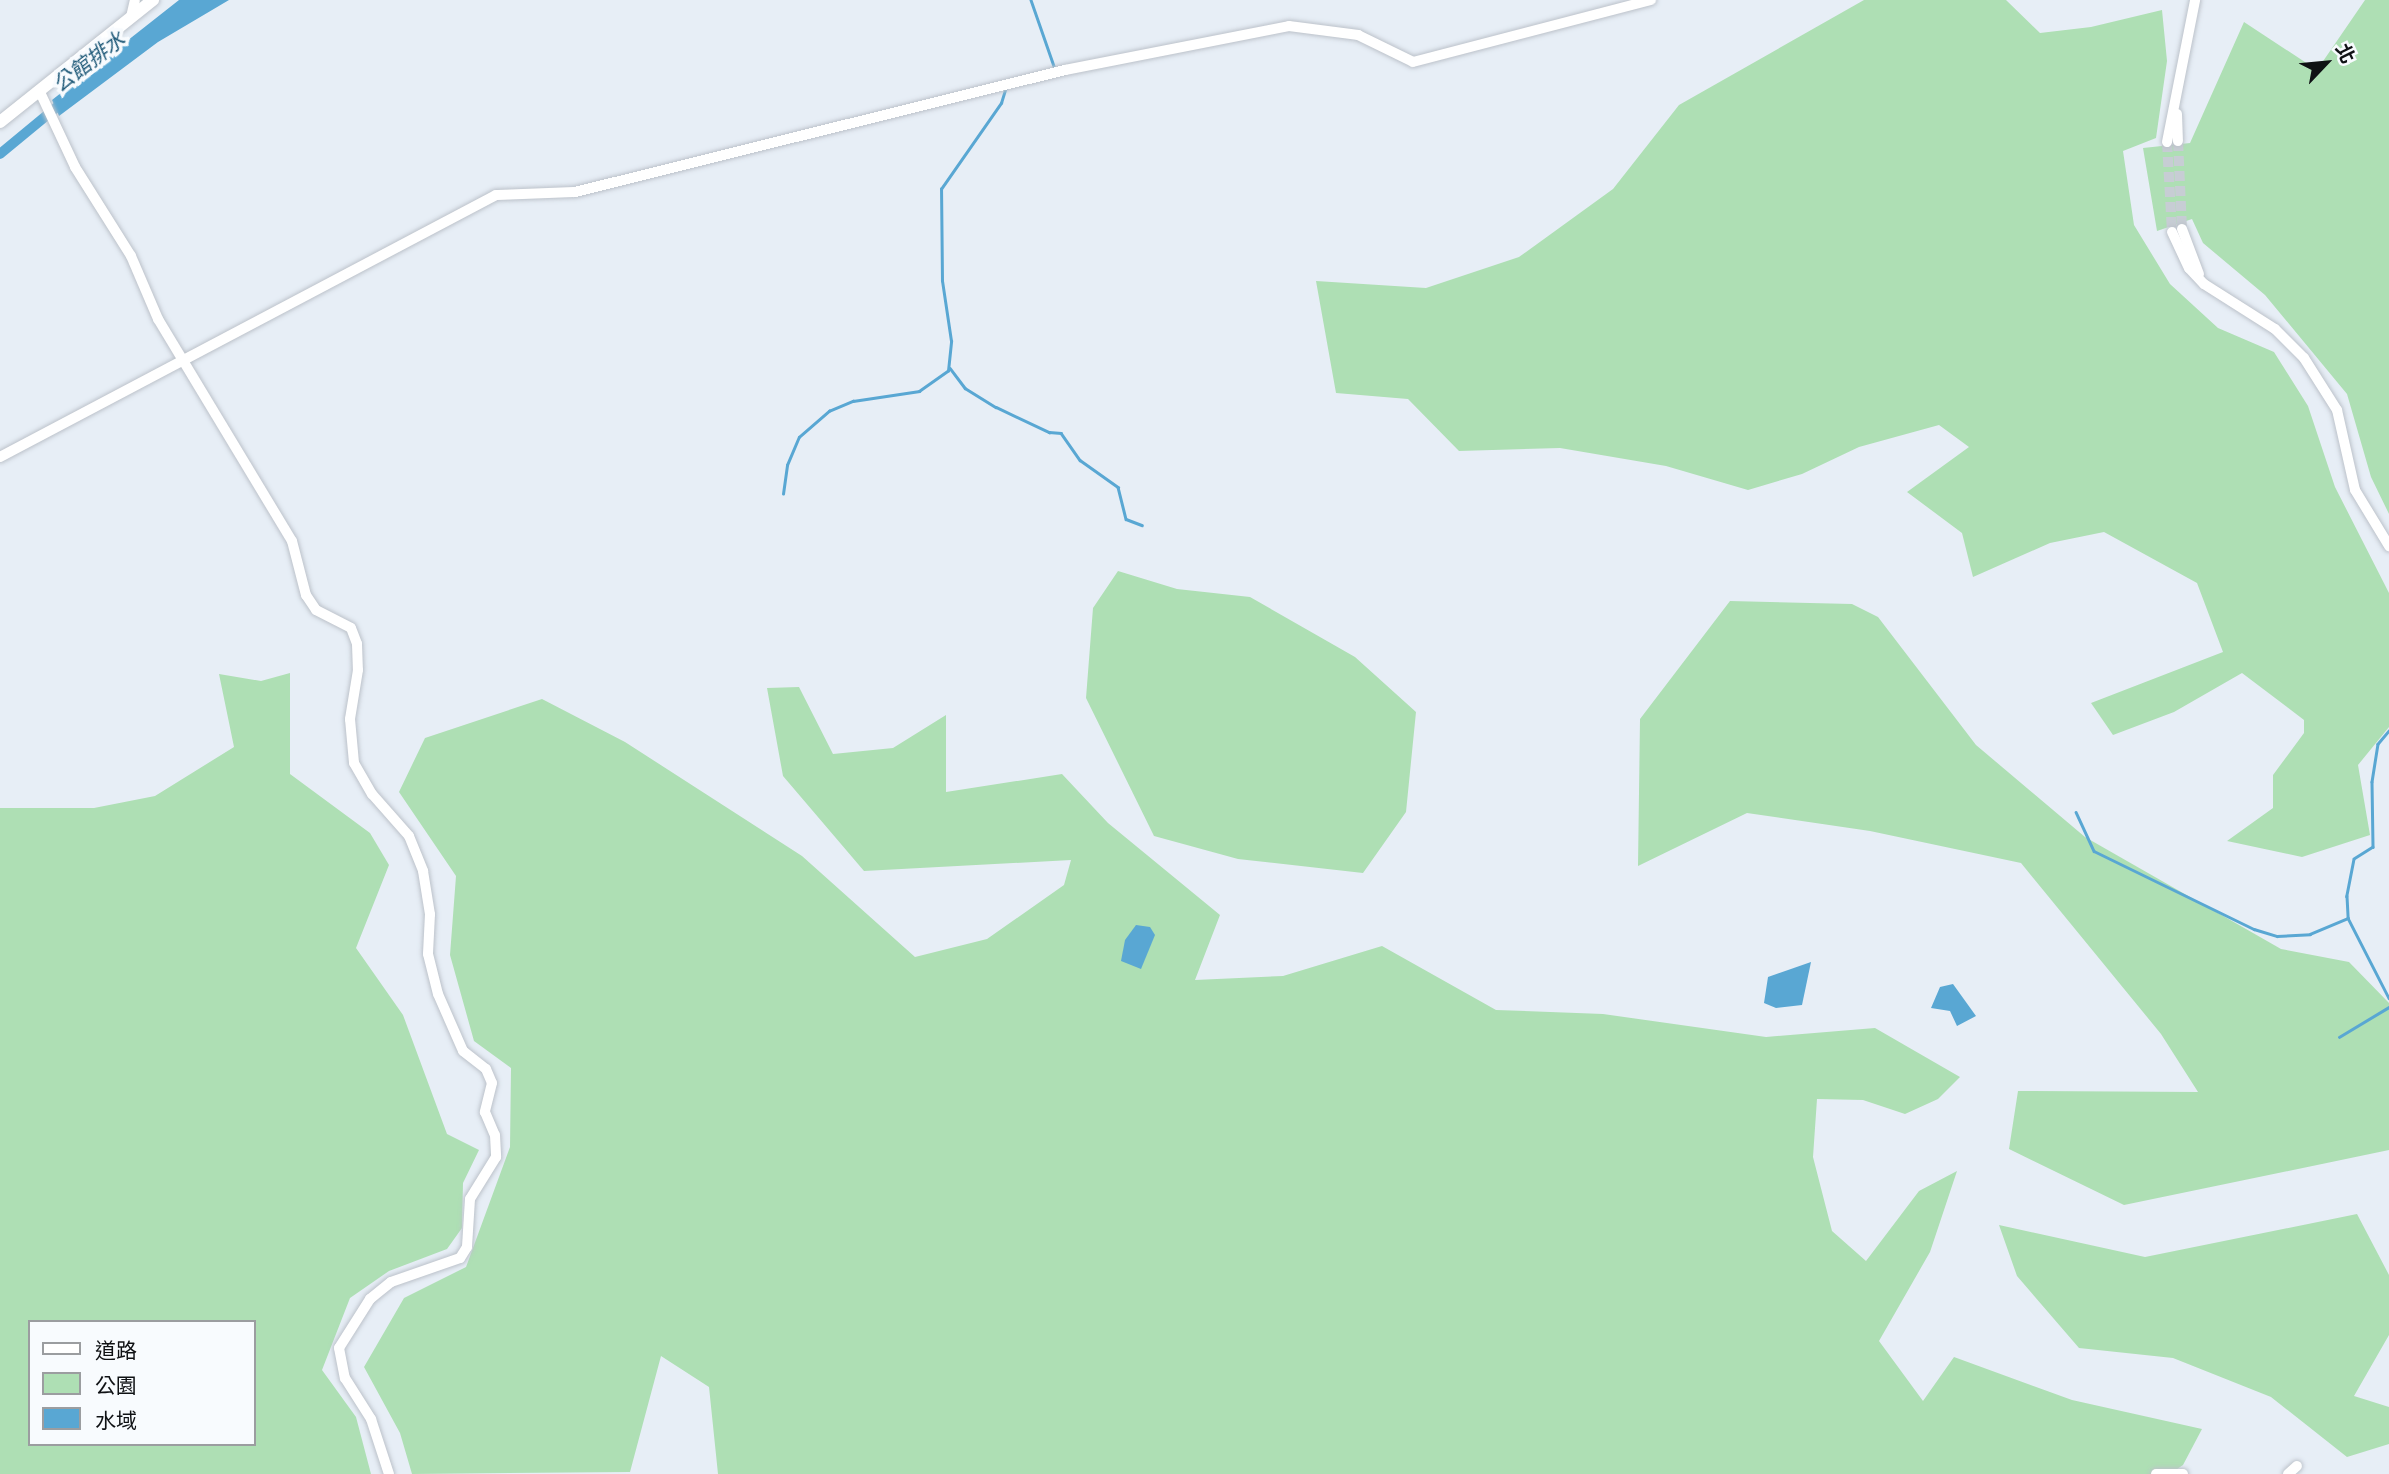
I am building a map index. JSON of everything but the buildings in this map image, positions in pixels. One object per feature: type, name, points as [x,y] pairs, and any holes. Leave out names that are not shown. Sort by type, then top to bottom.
[{"type":"main road","points":[[0,121],[153,0]]},
{"type":"street","points":[[131,18],[135,0]]},
{"type":"street","points":[[0,457],[496,195],[575,192],[1013,86],[1078,67],[1289,26],[1358,35],[1413,62],[1651,0]]},
{"type":"street","points":[[2172,141],[2177,93],[2195,0]]},
{"type":"street","points":[[39,90],[185,360],[292,541],[306,595],[316,610],[351,628],[357,643],[350,719],[354,763],[372,794],[409,836],[424,870],[430,914],[428,954],[438,993],[463,1051],[486,1069],[492,1083],[485,1112],[495,1135],[496,1157],[470,1199],[467,1247],[460,1258],[391,1282],[370,1299],[339,1348],[345,1378],[371,1419],[389,1474]]},
{"type":"street","points":[[2177,230],[2204,284],[2274,329],[2304,358],[2337,410],[2355,490],[2389,546]]},
{"type":"street","points":[[2288,1474],[2297,1466]]},
{"type":"street","points":[[2156,1474],[2183,1474]]},
{"type":"green space","points":[[1864,0],[2006,0],[2040,33],[2091,27],[2162,10],[2167,61],[2156,138],[2123,151],[2134,225],[2170,284],[2218,328],[2274,352],[2308,406],[2335,487],[2389,593],[2389,727],[2358,765],[2370,835],[2302,857],[2227,841],[2273,808],[2273,775],[2304,733],[2304,720],[2242,673],[2174,712],[2113,735],[2091,703],[2223,652],[2197,583],[2104,532],[2050,543],[1973,577],[1962,533],[1907,492],[1969,447],[1939,425],[1859,447],[1802,474],[1748,490],[1666,466],[1560,448],[1459,451],[1408,399],[1336,393],[1316,281],[1426,288],[1519,257],[1613,189],[1679,105]]},
{"type":"green space","points":[[2365,0],[2389,0],[2389,514],[2371,477],[2347,394],[2265,295],[2203,243],[2192,219],[2157,231],[2143,148],[2190,143],[2244,22],[2317,70]]},
{"type":"green space","points":[[1118,571],[1177,589],[1250,597],[1355,657],[1416,712],[1406,812],[1363,873],[1238,859],[1154,836],[1086,698],[1093,608]]},
{"type":"green space","points":[[1730,601],[1852,604],[1878,617],[1976,745],[2085,837],[2281,949],[2349,962],[2389,1003],[2389,1150],[2124,1205],[2009,1149],[2018,1091],[2198,1092],[2161,1034],[2021,863],[1870,831],[1747,813],[1638,866],[1640,719]]},
{"type":"green space","points":[[290,673],[290,774],[370,833],[389,865],[356,948],[403,1015],[447,1134],[479,1150],[463,1183],[462,1228],[447,1249],[389,1271],[350,1298],[322,1370],[356,1417],[371,1474],[0,1474],[0,808],[94,808],[155,796],[234,747],[219,674],[261,681]]},
{"type":"green space","points":[[799,687],[833,754],[893,748],[946,715],[946,792],[1062,774],[1108,823],[1220,915],[1195,980],[1283,976],[1382,946],[1496,1010],[1603,1014],[1766,1037],[1875,1028],[1960,1077],[1938,1099],[1905,1114],[1863,1100],[1817,1099],[1813,1157],[1832,1231],[1866,1261],[1919,1191],[1957,1171],[1930,1252],[1879,1341],[1923,1401],[1954,1357],[2072,1400],[2202,1429],[2183,1465],[2170,1474],[718,1474],[709,1387],[661,1356],[630,1472],[412,1474],[400,1433],[364,1367],[404,1298],[466,1267],[510,1147],[511,1068],[474,1041],[450,955],[456,876],[399,792],[425,738],[542,699],[625,742],[802,856],[915,957],[987,939],[1064,885],[1071,860],[864,871],[783,776],[767,688]]},
{"type":"green space","points":[[2357,1214],[2389,1275],[2389,1335],[2354,1396],[2389,1407],[2389,1444],[2347,1457],[2271,1397],[2173,1358],[2079,1348],[2017,1276],[1999,1225],[2145,1257]]},
{"type":"water","points":[[179,0],[229,0],[158,42],[59,116],[52,100]]},
{"type":"water","points":[[1136,925],[1150,927],[1155,935],[1141,969],[1121,961],[1125,940]]},
{"type":"water","points":[[1811,962],[1802,1005],[1776,1008],[1764,1003],[1768,977]]},
{"type":"water","points":[[1953,984],[1976,1016],[1957,1026],[1950,1011],[1931,1008],[1940,987]]},
{"type":"waterway","points":[[1031,0],[1055,69]]},
{"type":"waterway","points":[[783,494],[787,465],[799,437],[829,411],[853,401],[919,391],[948,371],[951,341],[942,281],[941,189],[1001,103],[1006,87]]},
{"type":"waterway","name":"公館排水","points":[[0,154],[64,101]]},
{"type":"waterway","points":[[950,368],[965,388],[996,407],[1049,432],[1061,433],[1080,460],[1118,487],[1126,519],[1142,525]]},
{"type":"waterway","points":[[2389,731],[2378,744],[2372,782],[2373,847],[2354,859],[2347,896],[2348,918],[2389,998]]},
{"type":"waterway","points":[[2076,812],[2094,851],[2254,929],[2277,936],[2310,934],[2348,918]]},
{"type":"waterway","points":[[2339,1037],[2389,1007]]},
{"type":"tunnel","points":[[2178,141],[2182,229]]},
{"type":"tunnel","points":[[2167,142],[2172,232]]}]
